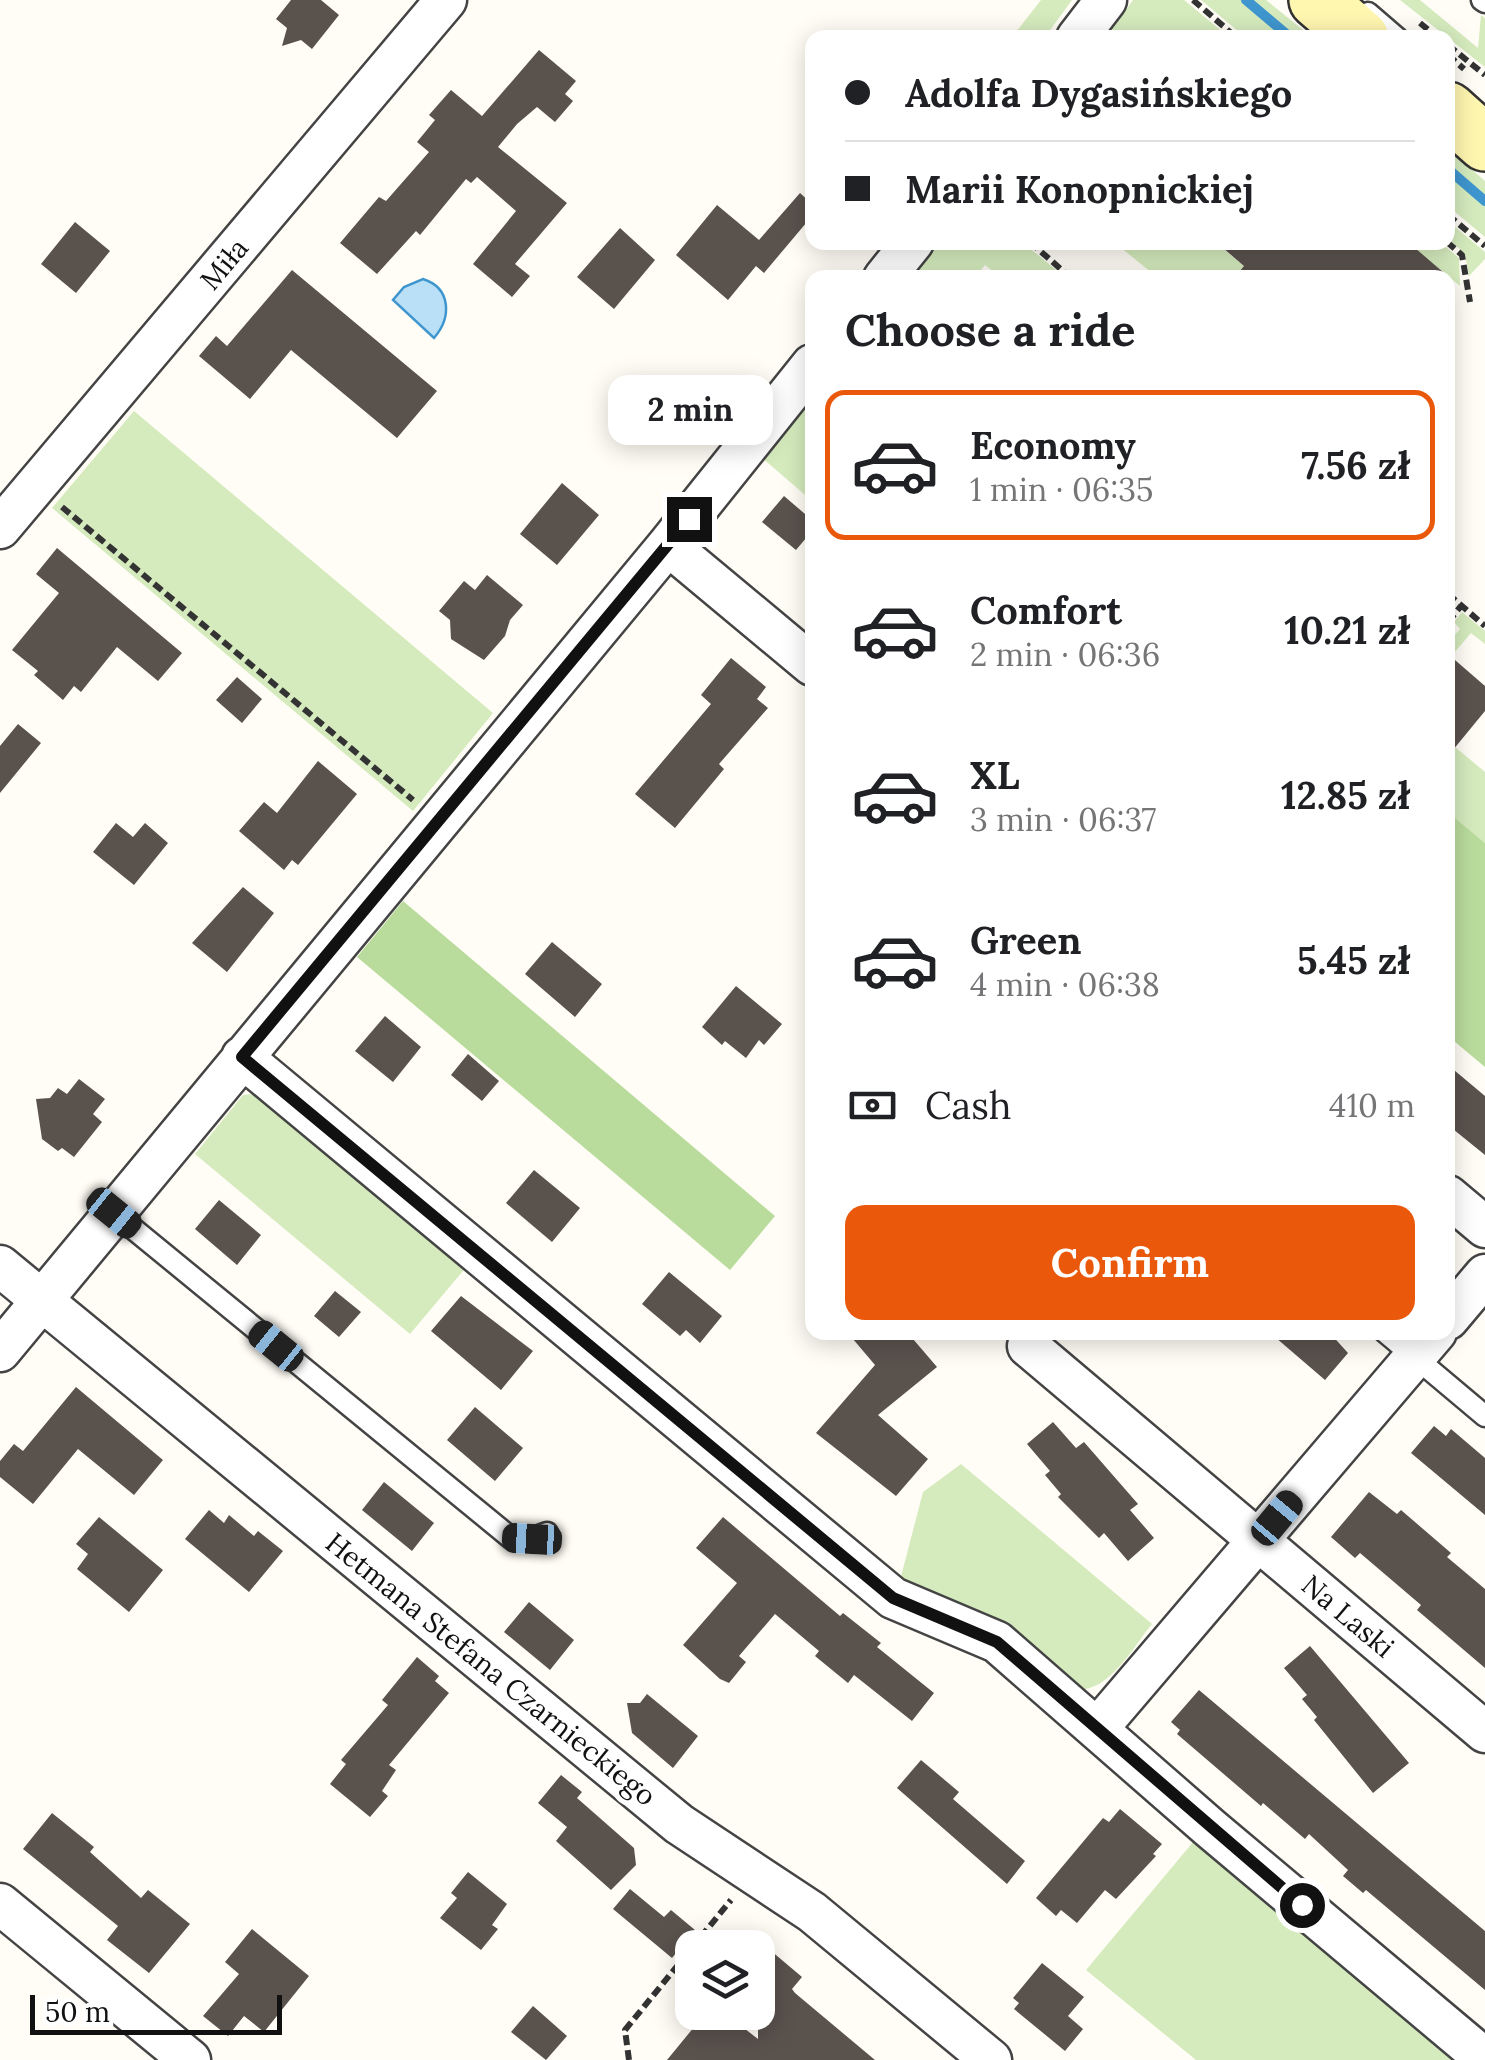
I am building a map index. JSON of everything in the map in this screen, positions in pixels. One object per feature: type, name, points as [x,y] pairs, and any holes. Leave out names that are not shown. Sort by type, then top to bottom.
[{"type":"main road","points":[[1316,0],[1352,30]]},
{"type":"street","name":"Miła","points":[[0,528],[446,0]]},
{"type":"street","points":[[1083,30],[1106,0]]},
{"type":"street","points":[[890,270],[907,250]]},
{"type":"street","points":[[0,1351],[668,545],[805,374]]},
{"type":"street","points":[[668,545],[805,659]]},
{"type":"street","points":[[242,1057],[893,1598],[997,1642],[1485,2059]]},
{"type":"street","points":[[1455,1202],[1485,1226]]},
{"type":"street","name":"Hetmana Stefana Czarnieckiego","points":[[0,1266],[680,1824],[812,1912],[990,2060]]},
{"type":"street","points":[[1455,1311],[1485,1275]]},
{"type":"street","points":[[1096,1729],[1258,1541],[1412,1341]]},
{"type":"street","name":"Na Laski","points":[[1028,1346],[1485,1732]]},
{"type":"street","points":[[0,1904],[190,2060]]},
{"type":"lane","points":[[1352,0],[1388,30]]},
{"type":"lane","points":[[114,1213],[510,1538],[532,1539],[547,1533]]},
{"type":"lane","points":[[1412,1341],[1485,1416]]},
{"type":"path","points":[[1193,0],[1228,30]]},
{"type":"path","points":[[1455,50],[1485,74]]},
{"type":"path","points":[[1455,220],[1485,246]]},
{"type":"path","points":[[1455,249],[1462,255],[1470,302]]},
{"type":"path","points":[[1039,250],[1062,270]]},
{"type":"path","points":[[57,503],[423,808]]},
{"type":"path","points":[[1455,600],[1485,626]]},
{"type":"path","points":[[1455,613],[1461,606]]},
{"type":"path","points":[[629,2060],[625,2030],[634,2016],[754,1872]]},
{"type":"green space","points":[[1041,0],[1072,0],[1050,30],[1017,30]]},
{"type":"green space","points":[[1133,0],[1184,0],[1220,30],[1111,30]]},
{"type":"green space","points":[[1201,0],[1266,0],[1303,30],[1237,30]]},
{"type":"green space","points":[[1400,0],[1420,0],[1478,48],[1481,15],[1485,18],[1485,67],[1455,43],[1455,30],[1438,30]]},
{"type":"green space","points":[[1455,155],[1485,181],[1485,237],[1455,212]]},
{"type":"green space","points":[[1455,227],[1485,252],[1485,259],[1469,276],[1465,254],[1455,245]]},
{"type":"green space","points":[[926,250],[1032,250],[1056,270],[991,270],[985,265],[981,270],[909,270]]},
{"type":"green space","points":[[1124,250],[1225,250],[1244,266],[1240,270],[1148,270]]},
{"type":"green space","points":[[1416,250],[1449,250],[1459,258],[1460,286],[1455,282],[1455,270],[1441,270]]},
{"type":"green space","points":[[805,399],[805,495],[760,456]]},
{"type":"green space","points":[[134,411],[493,713],[413,811],[52,508]]},
{"type":"green space","points":[[1462,612],[1485,631],[1485,644],[1471,633],[1455,652],[1455,635],[1460,629],[1455,621]]},
{"type":"green space","points":[[1455,747],[1485,772],[1485,843],[1455,818]]},
{"type":"green space","points":[[1455,818],[1485,843],[1485,1067],[1455,1042]]},
{"type":"green space","points":[[403,901],[775,1216],[730,1270],[357,957]]},
{"type":"green space","points":[[264,1093],[468,1265],[410,1334],[195,1154],[243,1095]]},
{"type":"green space","points":[[961,1464],[1152,1624],[1120,1666],[1100,1683],[1077,1690],[898,1588],[923,1492]]},
{"type":"green space","points":[[1199,1835],[1467,2060],[1196,2060],[1086,1970]]},
{"type":"water","points":[[423,279],[439,289],[446,304],[444,321],[434,338],[393,300],[404,287]]},
{"type":"building","points":[[291,0],[321,0],[339,15],[312,49],[301,40],[282,46],[287,28],[276,19]]},
{"type":"building","points":[[539,50],[576,81],[565,94],[573,101],[555,122],[537,107],[498,147],[567,203],[515,264],[530,276],[512,297],[473,264],[516,211],[477,177],[471,183],[466,179],[420,235],[416,231],[377,274],[340,243],[379,197],[386,201],[429,152],[417,142],[435,120],[429,115],[451,90],[482,116]]},
{"type":"building","points":[[800,193],[805,198],[805,224],[764,273],[756,266],[728,300],[676,255],[717,205],[759,240]]},
{"type":"building","points":[[75,222],[110,251],[76,293],[41,264]]},
{"type":"building","points":[[620,228],[655,260],[614,309],[577,277]]},
{"type":"building","points":[[1225,250],[1417,250],[1441,270],[1241,270],[1244,266]]},
{"type":"building","points":[[292,270],[437,391],[397,438],[291,350],[250,399],[199,356],[216,336],[227,346]]},
{"type":"building","points":[[562,483],[599,515],[557,565],[520,534]]},
{"type":"building","points":[[784,496],[805,514],[805,539],[796,550],[762,522]]},
{"type":"building","points":[[57,548],[182,653],[158,681],[117,647],[81,692],[74,686],[63,700],[34,675],[38,671],[12,650],[59,593],[36,574]]},
{"type":"building","points":[[487,575],[523,605],[510,620],[505,636],[484,660],[451,639],[450,620],[439,611],[464,581],[475,590]]},
{"type":"building","points":[[731,658],[766,687],[757,699],[768,708],[719,764],[724,769],[675,828],[635,794],[711,704],[701,695]]},
{"type":"building","points":[[1455,660],[1485,686],[1485,711],[1455,747]]},
{"type":"building","points":[[237,677],[262,699],[242,723],[216,700]]},
{"type":"building","points":[[18,724],[41,743],[0,793],[0,746]]},
{"type":"building","points":[[318,761],[357,794],[298,865],[292,860],[284,870],[239,831],[264,802],[277,813]]},
{"type":"building","points":[[116,823],[133,837],[145,823],[168,843],[134,885],[93,852]]},
{"type":"building","points":[[243,887],[274,913],[227,972],[192,943]]},
{"type":"building","points":[[552,942],[602,984],[575,1017],[525,974]]},
{"type":"building","points":[[736,986],[782,1024],[764,1045],[759,1040],[746,1058],[725,1041],[722,1045],[702,1027]]},
{"type":"building","points":[[385,1016],[421,1047],[393,1082],[355,1051]]},
{"type":"building","points":[[468,1054],[499,1081],[482,1101],[451,1075]]},
{"type":"building","points":[[1455,1071],[1485,1096],[1485,1155],[1455,1131]]},
{"type":"building","points":[[79,1079],[105,1099],[93,1114],[102,1122],[74,1157],[42,1139],[36,1099],[50,1098],[58,1088],[67,1094]]},
{"type":"building","points":[[534,1170],[580,1208],[552,1242],[506,1203]]},
{"type":"building","points":[[219,1200],[261,1235],[237,1265],[195,1229]]},
{"type":"building","points":[[669,1272],[722,1316],[700,1343],[686,1330],[680,1336],[642,1304]]},
{"type":"building","points":[[335,1291],[361,1312],[339,1337],[314,1316]]},
{"type":"building","points":[[461,1296],[533,1351],[501,1390],[431,1331]]},
{"type":"building","points":[[854,1340],[914,1340],[937,1367],[878,1415],[928,1459],[896,1496],[816,1433],[875,1365]]},
{"type":"building","points":[[1278,1340],[1336,1340],[1348,1353],[1325,1380]]},
{"type":"building","points":[[76,1387],[163,1460],[134,1495],[78,1449],[33,1504],[0,1477],[0,1461],[14,1444],[23,1451]]},
{"type":"building","points":[[475,1407],[523,1448],[495,1481],[447,1440]]},
{"type":"building","points":[[1053,1422],[1076,1448],[1084,1442],[1138,1504],[1130,1510],[1154,1538],[1128,1561],[1104,1533],[1099,1538],[1058,1497],[1061,1494],[1045,1475],[1050,1471],[1027,1444]]},
{"type":"building","points":[[1434,1426],[1446,1436],[1451,1429],[1485,1458],[1485,1515],[1411,1453]]},
{"type":"building","points":[[384,1482],[434,1523],[412,1551],[362,1510]]},
{"type":"building","points":[[1369,1492],[1397,1514],[1401,1510],[1485,1589],[1485,1668],[1417,1610],[1421,1605],[1360,1553],[1355,1558],[1331,1537]]},
{"type":"building","points":[[209,1510],[224,1523],[229,1515],[254,1536],[258,1531],[283,1551],[249,1592],[185,1539]]},
{"type":"building","points":[[99,1517],[163,1570],[129,1612],[77,1569],[88,1554],[76,1544]]},
{"type":"building","points":[[723,1517],[840,1616],[843,1613],[881,1643],[877,1647],[934,1693],[912,1721],[854,1675],[848,1683],[815,1656],[819,1651],[775,1614],[739,1656],[746,1662],[729,1683],[683,1645],[737,1583],[696,1548]]},
{"type":"building","points":[[529,1602],[574,1640],[550,1670],[504,1632]]},
{"type":"building","points":[[1310,1646],[1409,1763],[1373,1793],[1314,1720],[1317,1717],[1302,1699],[1307,1695],[1284,1668]]},
{"type":"building","points":[[417,1657],[439,1676],[435,1681],[449,1693],[389,1765],[396,1770],[382,1791],[388,1796],[370,1817],[330,1784],[346,1764],[341,1760],[388,1705],[382,1700]]},
{"type":"building","points":[[1199,1690],[1485,1931],[1485,1990],[1366,1890],[1363,1893],[1343,1876],[1348,1870],[1309,1834],[1305,1839],[1263,1803],[1261,1806],[1177,1734],[1180,1730],[1171,1722]]},
{"type":"building","points":[[647,1694],[698,1736],[673,1768],[632,1733],[627,1703],[640,1703]]},
{"type":"building","points":[[921,1760],[959,1792],[953,1799],[1025,1861],[1007,1884],[897,1788]]},
{"type":"building","points":[[561,1775],[582,1792],[577,1798],[634,1848],[636,1865],[611,1890],[556,1841],[567,1827],[538,1803]]},
{"type":"building","points":[[1120,1809],[1162,1844],[1153,1854],[1156,1856],[1116,1899],[1105,1890],[1077,1923],[1061,1910],[1056,1916],[1036,1898],[1103,1818],[1109,1822]]},
{"type":"building","points":[[52,1813],[94,1847],[90,1852],[141,1898],[148,1890],[190,1924],[149,1973],[107,1940],[118,1926],[23,1849]]},
{"type":"building","points":[[468,1872],[507,1904],[492,1925],[498,1929],[481,1950],[440,1918],[457,1898],[451,1893]]},
{"type":"building","points":[[630,1889],[664,1917],[671,1910],[695,1930],[675,1930],[672,1958],[613,1909]]},
{"type":"building","points":[[252,1929],[309,1976],[264,2032],[244,2016],[228,2036],[203,2016],[239,1974],[225,1962]]},
{"type":"building","points":[[775,1954],[802,1977],[792,1989],[795,1993],[875,2060],[667,2060],[692,2030],[746,2030],[758,2039],[758,2030],[775,2030]]},
{"type":"building","points":[[1042,1963],[1084,1997],[1068,2016],[1083,2029],[1065,2051],[1014,2009],[1019,2003],[1013,1998]]},
{"type":"building","points":[[533,2006],[567,2036],[546,2060],[511,2032]]},
{"type":"waterway","points":[[1246,0],[1282,30]]},
{"type":"waterway","points":[[1455,175],[1485,201]]},
{"type":"route","points":[[689,519],[242,1057],[893,1598],[997,1642],[1302,1905]]}]
